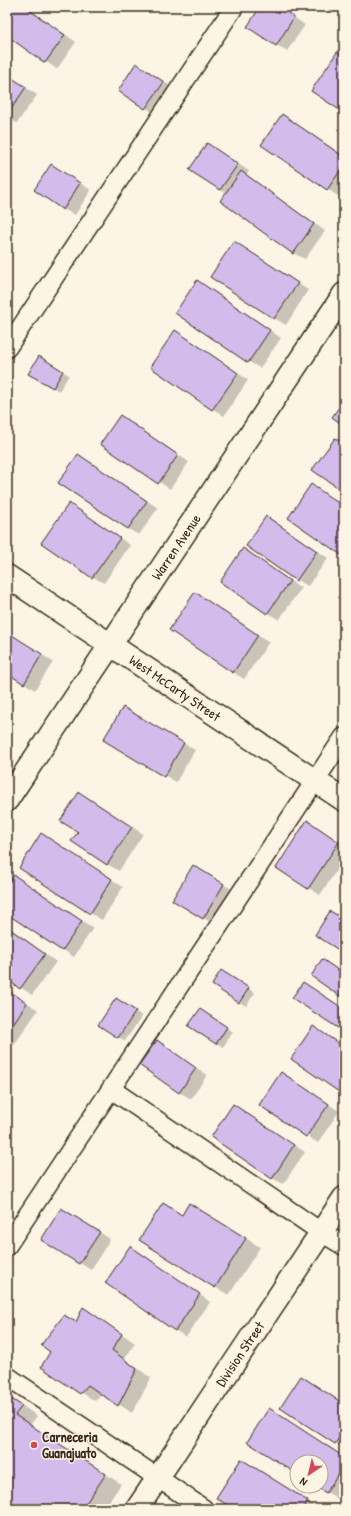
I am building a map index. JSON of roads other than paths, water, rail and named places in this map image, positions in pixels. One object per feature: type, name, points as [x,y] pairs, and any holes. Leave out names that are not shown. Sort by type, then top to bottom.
[{"type":"street","name":"Warren Avenue","points":[[7,800],[344,294]]},
{"type":"street","name":"West McCarty Street","points":[[7,576],[344,800]]},
{"type":"street","name":"Division Street","points":[[137,1509],[344,1198]]},
{"type":"lane","points":[[7,348],[234,7]]},
{"type":"lane","points":[[7,1246],[344,738]]},
{"type":"lane","points":[[111,1089],[321,1232],[344,1246]]},
{"type":"lane","points":[[7,1376],[204,1509]]},
{"type":"place","name":"Carneceria Guanajuato","points":[[34,1445]]}]
